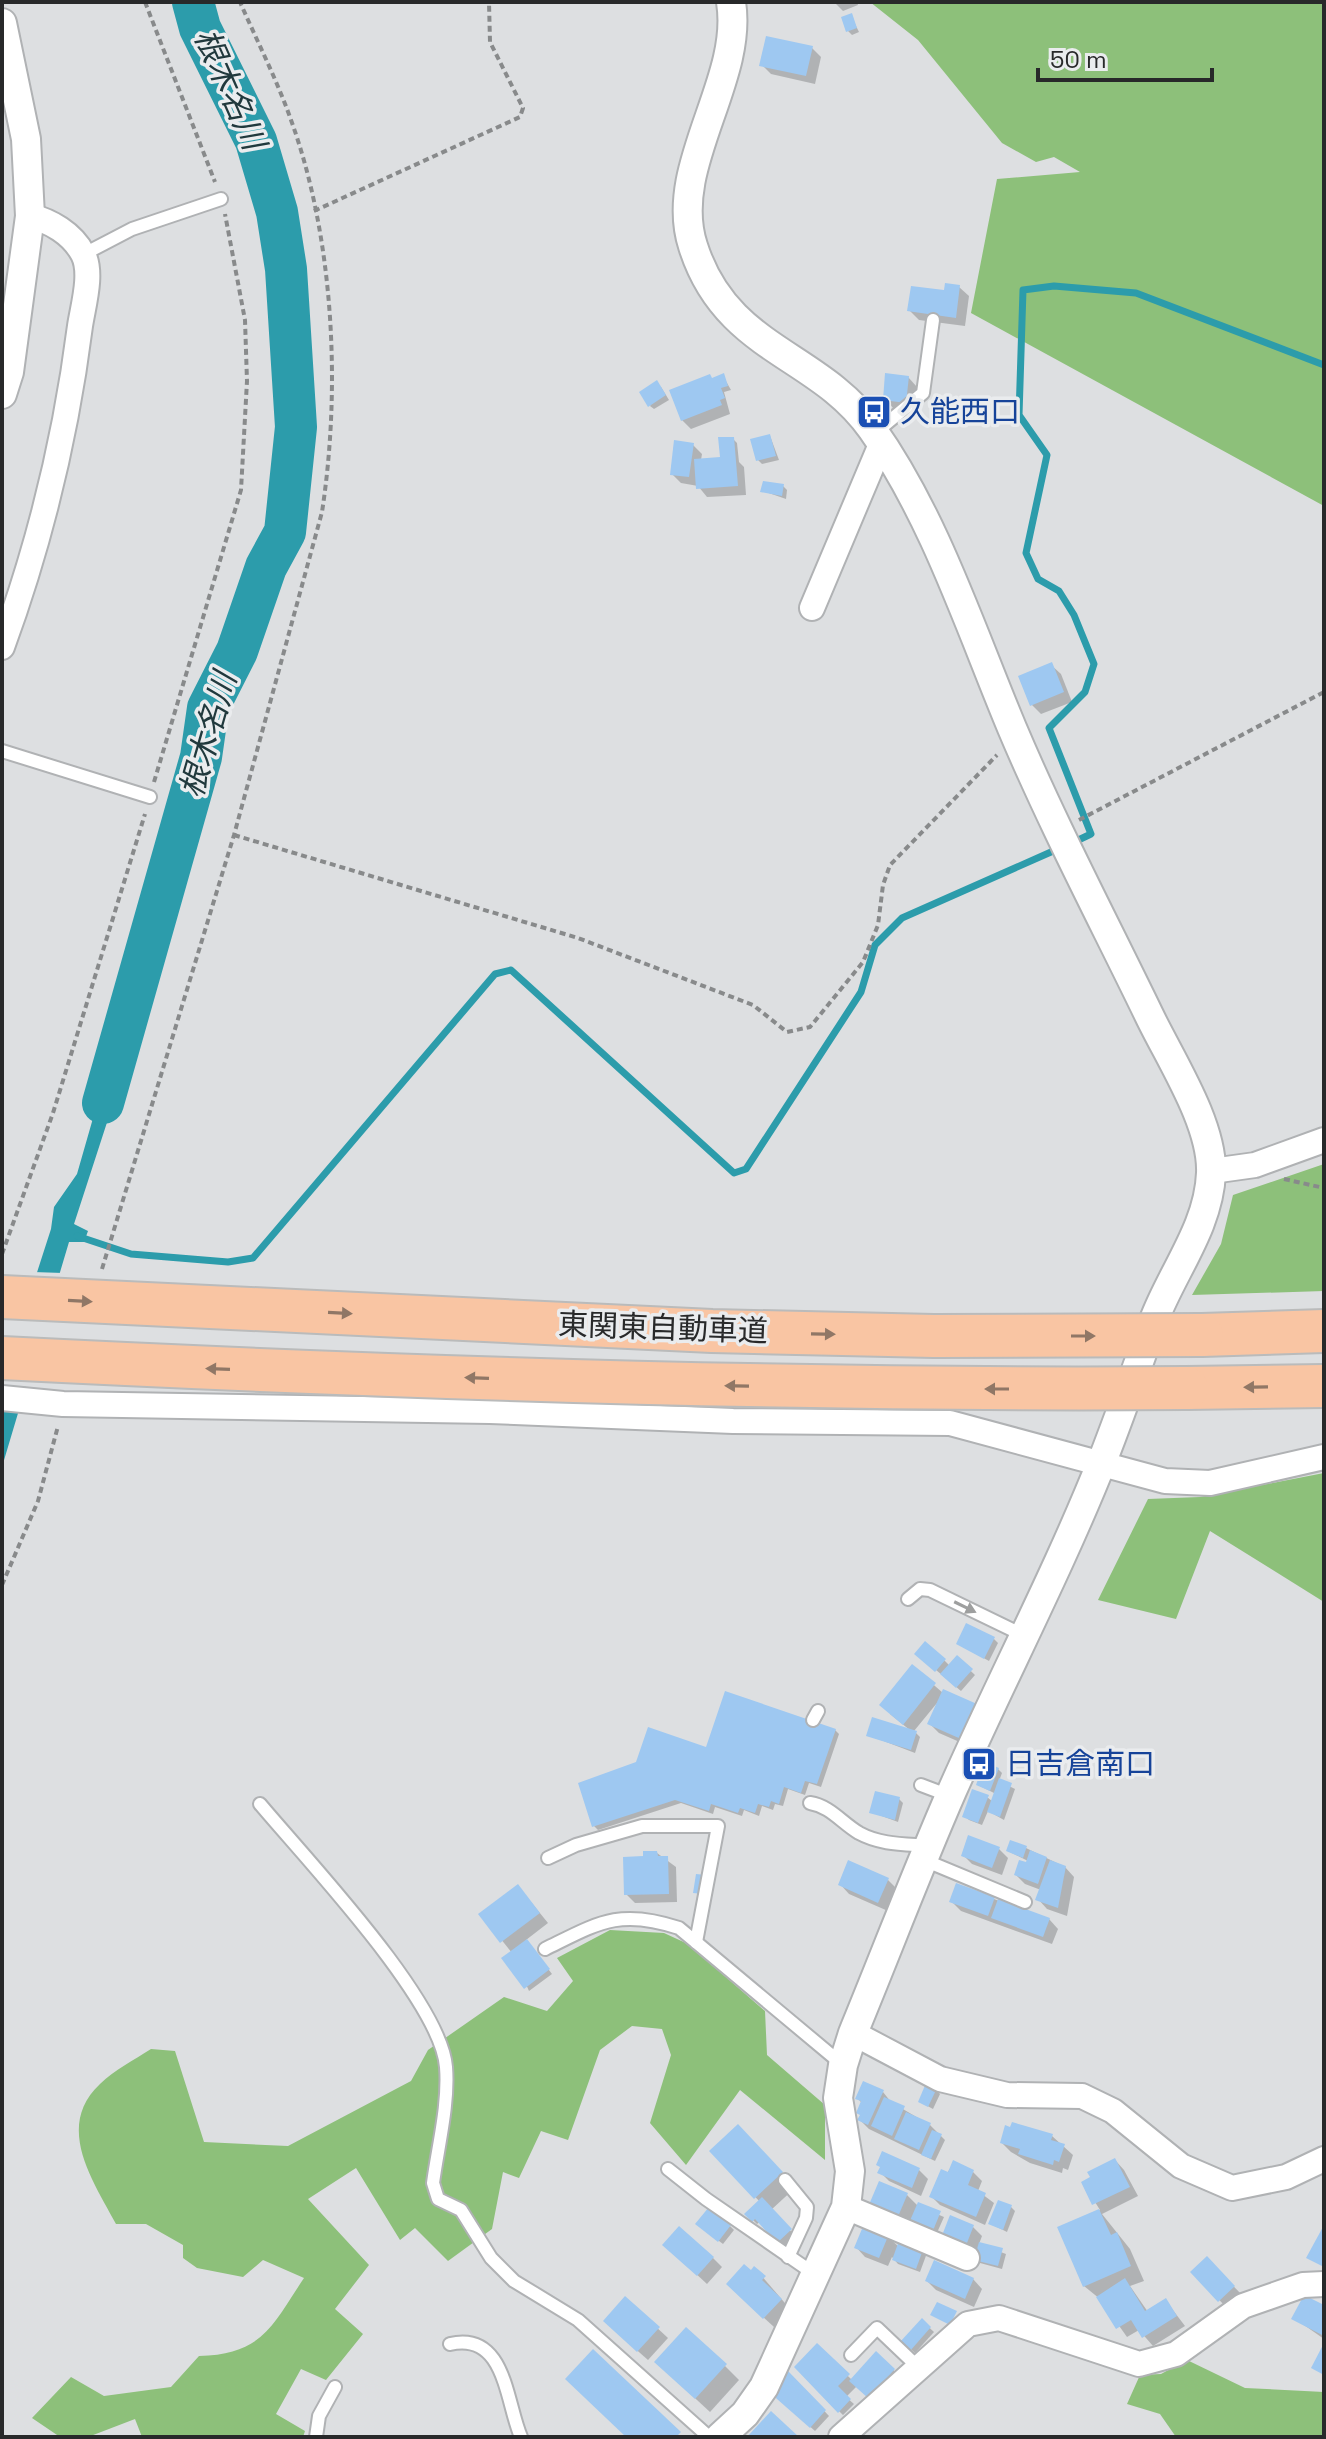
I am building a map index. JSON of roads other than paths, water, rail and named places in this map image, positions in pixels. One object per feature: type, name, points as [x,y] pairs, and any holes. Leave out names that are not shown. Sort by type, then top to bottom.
[{"type":"highway","name":"東関東自動車道","points":[[2,1297],[712,1331],[934,1336],[1202,1335],[1324,1331]]},
{"type":"highway","name":"東関東自動車道","points":[[2,1358],[710,1385],[925,1390],[1324,1386]]},
{"type":"street","points":[[720,2437],[745,2414],[764,2387],[846,2207],[850,2171],[838,2098],[843,2065],[853,2033],[950,1796],[1101,1464],[1164,1293],[1196,1235],[1206,1205],[1212,1171],[1201,1122],[1015,736],[948,576],[878,438],[846,399],[738,321],[717,298],[691,242],[689,188],[728,49],[733,14],[731,2]]},
{"type":"street","points":[[2,23],[26,139],[30,216],[9,372],[2,394]]},
{"type":"street","points":[[2,647],[27,579],[70,401],[85,291],[84,254],[62,229],[30,216]]},
{"type":"street","points":[[812,608],[878,438]]},
{"type":"street","points":[[1212,1171],[1255,1165],[1324,1140]]},
{"type":"street","points":[[2,1398],[57,1404],[490,1411],[733,1421],[950,1423],[1165,1481],[1210,1483],[1324,1457]]},
{"type":"street","points":[[853,2033],[940,2079],[1007,2095],[1082,2096],[1113,2111],[1181,2166],[1232,2188],[1286,2177],[1324,2159]]},
{"type":"street","points":[[846,2207],[967,2258]]},
{"type":"street","points":[[841,2437],[968,2324],[999,2318],[1139,2364],[1176,2354],[1243,2306],[1303,2285],[1324,2284]]},
{"type":"lane","points":[[84,254],[132,229],[221,199]]},
{"type":"lane","points":[[878,438],[923,393],[933,320]]},
{"type":"lane","points":[[2,751],[150,797]]},
{"type":"lane","points":[[908,1599],[920,1589],[930,1590],[1023,1635]]},
{"type":"lane","points":[[921,1785],[950,1796]]},
{"type":"lane","points":[[810,1803],[823,1805],[862,1834],[926,1853],[1025,1902]]},
{"type":"lane","points":[[260,1804],[412,1988],[439,2045],[447,2065],[433,2183],[438,2199],[461,2210],[491,2258],[514,2281],[578,2320],[709,2437]]},
{"type":"lane","points":[[548,1858],[576,1845],[642,1826],[718,1826],[696,1942]]},
{"type":"lane","points":[[545,1949],[607,1919],[653,1920],[679,1928],[843,2065]]},
{"type":"lane","points":[[668,2169],[816,2275]]},
{"type":"lane","points":[[785,2180],[807,2207],[806,2218],[788,2257]]},
{"type":"lane","points":[[851,2355],[877,2328],[919,2368]]},
{"type":"lane","points":[[450,2344],[466,2340],[480,2347],[505,2373],[521,2437]]},
{"type":"lane","points":[[316,2437],[319,2416],[335,2387]]},
{"type":"water","points":[[116,1038],[125,1067],[74,1224],[88,1231],[84,1242],[69,1242],[2,1467],[2,1381],[51,1229],[54,1207],[77,1174]]},
{"type":"waterway","name":"根木名川","points":[[103,1103],[201,757],[208,708],[237,651],[266,567],[285,532],[296,427],[286,269],[277,212],[256,141],[200,28],[193,2]]},
{"type":"waterway","points":[[1072,843],[1091,834],[1049,728],[1085,692],[1094,664],[1074,615],[1059,591],[1038,579],[1026,553],[1047,455],[1019,415],[1023,290],[1054,286],[1136,293],[1324,365]]},
{"type":"waterway","points":[[77,1236],[131,1254],[228,1262],[253,1258],[495,974],[511,970],[734,1173],[746,1169],[861,992],[875,945],[902,918],[1060,848]]},
{"type":"place","name":"久能西口","points":[[874,412]]},
{"type":"place","name":"日吉倉南口","points":[[979,1764]]}]
